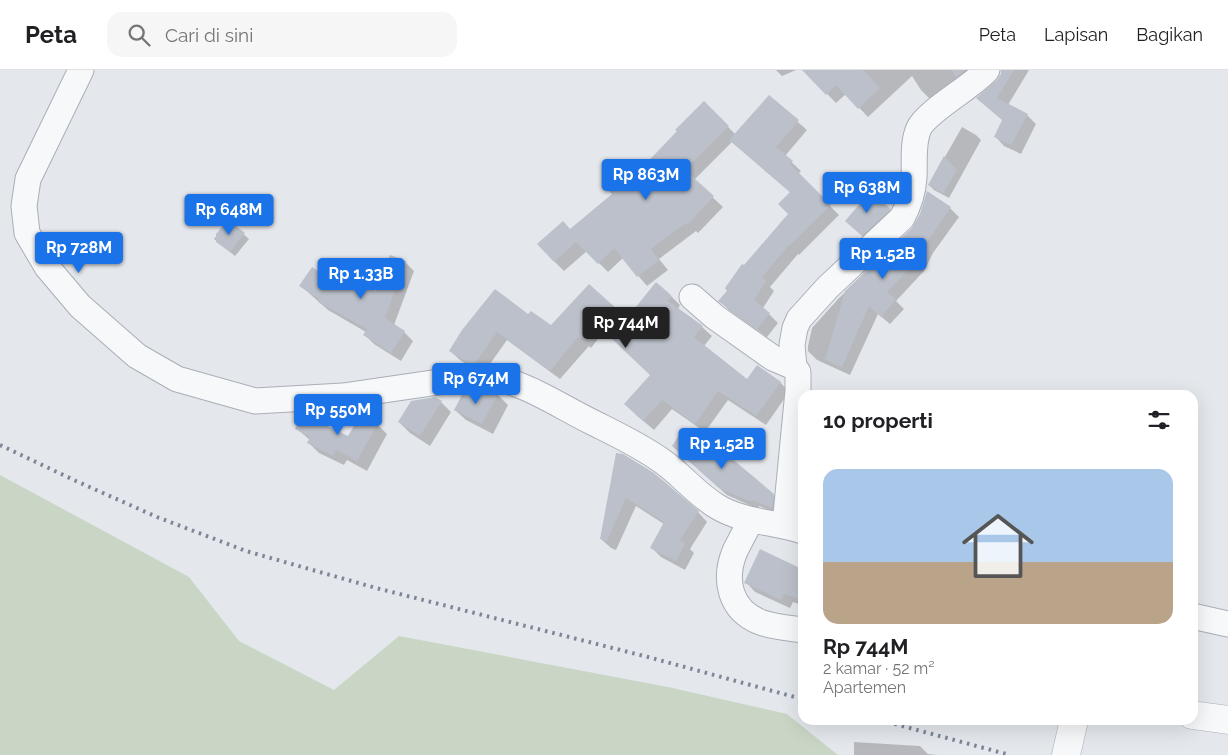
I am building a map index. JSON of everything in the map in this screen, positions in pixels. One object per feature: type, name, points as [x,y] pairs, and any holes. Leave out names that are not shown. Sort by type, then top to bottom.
[{"type":"street","points":[[81,70],[28,179],[24,206],[27,233],[47,266],[80,306],[137,356],[177,379],[256,401],[343,396],[480,376],[495,377],[507,380],[546,398],[618,434],[663,462],[719,508],[751,520],[794,528],[798,410]]},
{"type":"street","points":[[794,367],[792,344],[799,319],[828,287],[902,218],[909,206],[919,127],[936,110],[987,70]]},
{"type":"street","points":[[692,297],[748,341],[773,358],[794,367],[798,372],[799,390]]},
{"type":"street","points":[[751,520],[734,553],[732,562],[729,579],[734,601],[745,615],[762,623],[798,629]]},
{"type":"street","points":[[1198,617],[1228,624]]},
{"type":"street","points":[[1198,716],[1228,720]]},
{"type":"street","points":[[1066,755],[1073,725]]},
{"type":"green space","points":[[0,475],[189,577],[239,641],[334,690],[399,636],[668,687],[787,714],[798,723],[798,725],[801,725],[838,755],[0,755]]},
{"type":"building","points":[[802,70],[863,70],[880,88],[858,109],[836,85],[826,95]]},
{"type":"building","points":[[952,70],[965,70],[956,77]]},
{"type":"building","points":[[1001,70],[1014,70],[997,98],[1028,114],[1011,145],[994,137],[1002,120],[976,98],[997,80]]},
{"type":"building","points":[[769,95],[799,120],[776,147],[793,161],[790,164],[831,205],[788,246],[762,277],[766,281],[754,300],[770,313],[757,329],[718,301],[727,291],[725,288],[742,264],[744,265],[788,214],[778,204],[790,192],[729,140]]},
{"type":"building","points":[[704,101],[729,126],[685,170],[714,196],[688,224],[686,223],[651,249],[659,260],[637,277],[614,248],[598,264],[576,242],[554,262],[537,244],[563,221],[570,229],[612,194],[609,191],[633,169],[637,173]]},
{"type":"building","points":[[944,156],[957,170],[943,194],[928,185]]},
{"type":"building","points":[[927,191],[951,207],[925,245],[916,262],[887,292],[896,299],[881,317],[869,306],[842,367],[825,360],[845,291],[912,228],[920,214]]},
{"type":"building","points":[[870,192],[891,209],[862,236],[845,221]]},
{"type":"building","points":[[228,220],[245,233],[230,252],[216,242],[216,234]]},
{"type":"building","points":[[390,255],[406,261],[385,318],[405,331],[391,353],[363,335],[367,329],[318,302],[319,299],[299,286],[312,267],[330,279],[336,268],[376,291]]},
{"type":"building","points":[[656,282],[671,295],[668,301],[703,326],[694,337],[747,379],[757,365],[781,382],[756,416],[718,391],[695,424],[662,400],[643,421],[624,404],[650,375],[594,322],[581,339],[578,337],[550,371],[497,332],[476,362],[468,363],[449,351],[462,330],[495,289],[528,314],[531,311],[551,325],[589,284],[627,318]]},
{"type":"building","points":[[480,391],[498,394],[482,424],[454,410],[463,393]]},
{"type":"building","points":[[435,397],[442,401],[420,436],[398,422],[411,401]]},
{"type":"building","points":[[302,414],[348,436],[361,414],[378,423],[357,461],[336,450],[333,456],[307,443],[310,437],[295,429]]},
{"type":"building","points":[[683,429],[730,457],[774,494],[772,508],[752,500],[751,502],[719,488],[672,446]]},
{"type":"building","points":[[616,453],[623,454],[654,473],[699,511],[680,540],[685,543],[676,561],[650,548],[664,522],[626,498],[607,541],[600,539]]},
{"type":"building","points":[[760,549],[798,567],[798,599],[784,594],[781,600],[744,583]]},
{"type":"railway","points":[[0,445],[157,517],[246,551],[376,588],[648,657],[798,698]]},
{"type":"railway","points":[[899,725],[1010,755]]}]
